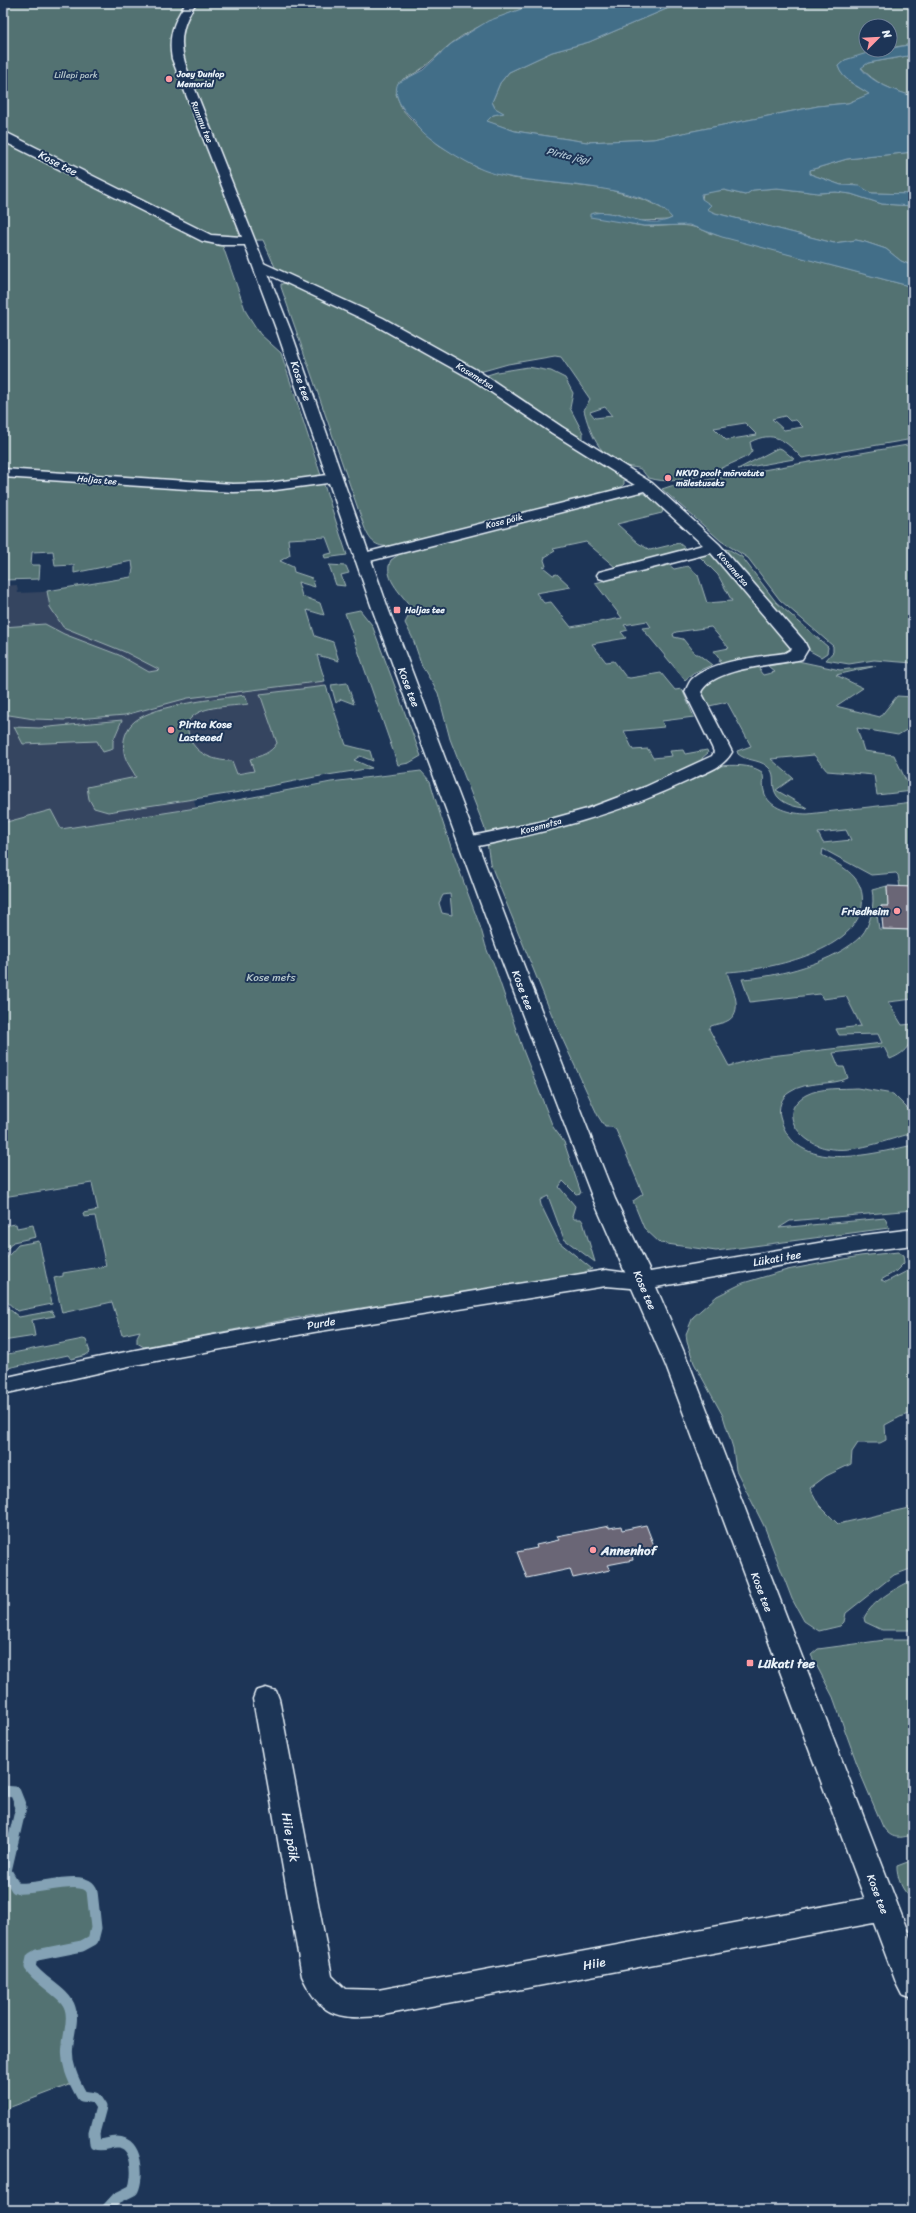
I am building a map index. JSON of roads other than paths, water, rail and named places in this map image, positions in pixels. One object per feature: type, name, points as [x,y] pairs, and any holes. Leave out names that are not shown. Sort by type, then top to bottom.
[{"type":"main road","name":"Rummu tee","points":[[191,3],[178,24],[174,41],[175,54],[250,241]]},
{"type":"main road","name":"Kose tee","points":[[3,136],[207,238],[221,241],[250,241],[286,334],[362,558],[468,842],[604,1199],[642,1281],[678,1366],[913,1985]]},
{"type":"main road","name":"Lükati tee","points":[[642,1281],[865,1243],[913,1237]]},
{"type":"street","name":"Kosemetsa","points":[[259,264],[378,321],[475,375],[557,430],[647,486],[714,547],[794,639],[800,649],[796,655],[791,657],[713,672],[697,682],[693,692],[721,747],[722,756],[664,785],[609,808],[514,834],[468,842]]},
{"type":"street","name":"Haljas tee","points":[[3,473],[233,488],[268,486],[335,478]]},
{"type":"street","name":"Kose põik","points":[[362,558],[647,486]]},
{"type":"street","points":[[605,575],[714,547]]},
{"type":"street","name":"Purde","points":[[3,1386],[129,1358],[376,1314],[606,1278],[642,1281]]},
{"type":"street","name":"Hiie põik","points":[[266,1699],[317,1976]]},
{"type":"street","name":"Hiie","points":[[317,1976],[325,1992],[333,1999],[345,2003],[378,2003],[884,1908]]},
{"type":"water","name":"Pirita jõgi","points":[[538,3],[684,3],[671,7],[589,42],[552,52],[509,72],[500,83],[492,102],[495,108],[504,113],[493,115],[487,121],[515,131],[587,142],[653,139],[818,106],[848,103],[869,94],[847,79],[840,71],[838,66],[845,60],[858,56],[858,58],[896,58],[868,63],[861,68],[871,78],[878,82],[892,89],[913,96],[913,152],[847,159],[810,170],[810,174],[841,185],[860,186],[871,193],[913,194],[913,206],[882,204],[851,194],[836,192],[818,193],[777,188],[753,190],[745,195],[724,190],[701,194],[702,199],[711,205],[707,209],[715,213],[834,243],[856,240],[886,249],[901,261],[913,266],[913,287],[722,237],[689,225],[644,226],[590,217],[590,214],[600,212],[652,222],[662,222],[672,218],[657,205],[637,197],[612,190],[506,176],[486,171],[451,153],[425,134],[406,111],[397,98],[396,93],[398,83],[423,70],[451,44],[488,21]]},
{"type":"water","points":[[913,44],[913,55],[898,58],[898,47]]},
{"type":"waterway","points":[[3,1791],[15,1792],[21,1807],[6,1871],[16,1888],[70,1882],[88,1886],[92,1891],[96,1928],[93,1940],[82,1946],[37,1955],[32,1958],[30,1967],[40,1978],[63,1997],[70,2008],[71,2021],[67,2051],[70,2071],[82,2096],[95,2098],[101,2107],[94,2133],[95,2144],[101,2145],[117,2142],[124,2144],[133,2154],[136,2169],[133,2190],[117,2198],[106,2210]]},
{"type":"place","name":"Joey Dunlop Memorial","points":[[169,79]]},
{"type":"place","name":"NKVD poolt mõrvatute mälestuseks","points":[[668,478]]},
{"type":"place","name":"Haljas tee","points":[[397,610]]},
{"type":"place","name":"Pirita Kose Lasteaed","points":[[171,730]]},
{"type":"place","name":"Friedheim","points":[[897,911]]},
{"type":"place","name":"Annenhof","points":[[593,1550]]},
{"type":"place","name":"Lükati tee","points":[[750,1663]]},
{"type":"park label","name":"Lillepi park","points":[[76,75]]},
{"type":"park label","name":"Kose mets","points":[[271,977]]}]
